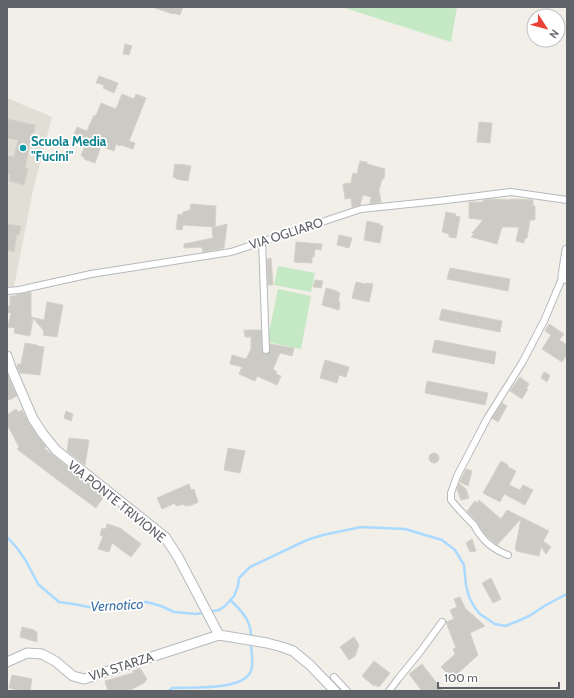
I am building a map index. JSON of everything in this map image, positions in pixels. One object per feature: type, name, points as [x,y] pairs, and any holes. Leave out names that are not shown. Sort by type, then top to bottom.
[{"type":"street","name":"VIA OGLIARO","points":[[7,291],[19,290],[90,274],[231,252],[361,209],[511,192],[567,200]]},
{"type":"street","points":[[262,241],[266,350]]},
{"type":"street","points":[[508,555],[492,547],[482,537],[475,526],[450,500],[451,493],[457,476],[488,417],[522,363],[565,278],[567,250]]},
{"type":"street","name":"VIA PONTE TRIVIONE","points":[[7,356],[33,419],[43,434],[56,450],[165,538],[178,557],[219,635]]},
{"type":"street","points":[[389,691],[442,622]]},
{"type":"street","points":[[219,635],[267,643],[293,651],[310,665],[335,691]]},
{"type":"street","name":"VIA STARZA","points":[[7,662],[27,653],[42,654],[55,661],[73,676],[84,679],[219,635]]},
{"type":"street","points":[[334,677],[347,691]]},
{"type":"shaded area","points":[[7,98],[52,117],[33,190],[14,287],[7,286]]},
{"type":"green space","points":[[342,7],[457,7],[451,42]]},
{"type":"green space","points":[[278,266],[315,273],[311,292],[274,285]]},
{"type":"green space","points":[[278,289],[311,296],[301,349],[267,342]]},
{"type":"building","points":[[155,7],[183,7],[180,15]]},
{"type":"building","points":[[125,44],[132,46],[129,55],[123,54]]},
{"type":"building","points":[[99,76],[118,83],[114,93],[103,88],[104,85],[96,83]]},
{"type":"building","points":[[122,94],[134,99],[136,94],[146,98],[129,141],[135,143],[133,149],[116,144],[114,151],[101,146],[95,163],[84,159],[84,157],[81,156],[87,140],[74,134],[77,127],[87,131],[94,115],[96,116],[101,103],[116,109]]},
{"type":"building","name":"Scuola Media \"Fucini\"","points":[[7,119],[35,125],[25,168],[28,168],[24,185],[9,181],[10,174],[7,174],[7,156],[14,157],[18,140],[7,138]]},
{"type":"building","points":[[479,122],[492,123],[490,143],[477,142]]},
{"type":"building","points":[[360,161],[385,169],[384,179],[382,179],[379,190],[381,202],[370,204],[371,197],[363,195],[360,205],[352,207],[351,198],[345,199],[343,184],[351,183],[353,173],[357,174]]},
{"type":"building","points":[[175,164],[191,166],[188,181],[173,177]]},
{"type":"building","points":[[483,200],[533,200],[533,206],[535,206],[535,220],[530,220],[527,238],[525,238],[524,243],[516,241],[519,227],[502,227],[497,244],[471,237],[474,234],[472,233],[483,220],[469,218],[469,202],[483,202]]},
{"type":"building","points":[[191,204],[216,206],[215,227],[227,224],[224,248],[203,252],[202,247],[184,248],[184,244],[213,238],[212,228],[214,227],[183,225],[182,230],[176,229],[178,214],[182,215],[183,212],[190,210]]},
{"type":"building","points":[[446,212],[456,214],[455,216],[460,217],[456,238],[449,237],[449,234],[442,232]]},
{"type":"building","points":[[367,221],[383,226],[380,243],[364,240]]},
{"type":"building","points":[[7,224],[21,226],[19,235],[17,234],[14,252],[7,250]]},
{"type":"building","points":[[339,235],[352,238],[349,248],[337,245]]},
{"type":"building","points":[[296,242],[322,244],[321,250],[315,249],[314,257],[312,257],[312,263],[294,262]]},
{"type":"building","points":[[271,258],[273,285],[268,285],[267,259]]},
{"type":"building","points":[[450,268],[510,279],[508,291],[447,279]]},
{"type":"building","points":[[315,280],[323,281],[321,288],[313,287]]},
{"type":"building","points":[[356,282],[373,284],[369,302],[352,298]]},
{"type":"building","points":[[326,288],[340,293],[338,301],[340,302],[339,310],[322,305]]},
{"type":"building","points":[[31,292],[31,317],[44,320],[47,302],[63,305],[57,337],[43,335],[44,331],[33,318],[30,336],[14,333],[15,328],[8,327],[11,313],[7,312],[7,306],[10,306],[10,296]]},
{"type":"building","points":[[442,309],[502,321],[500,332],[439,320]]},
{"type":"building","points":[[549,324],[564,334],[559,340],[567,345],[567,354],[562,362],[542,349],[551,335],[545,331]]},
{"type":"building","points":[[244,330],[261,330],[262,350],[264,354],[270,352],[270,344],[294,348],[292,356],[280,353],[273,369],[277,372],[276,374],[281,376],[277,385],[257,376],[255,381],[239,374],[242,367],[230,364],[232,355],[246,359],[251,349],[251,337],[245,337]]},
{"type":"building","points":[[435,340],[496,352],[494,364],[432,352]]},
{"type":"building","points":[[25,343],[44,347],[40,375],[20,373],[17,366],[18,364],[21,364]]},
{"type":"building","points":[[325,360],[349,367],[346,377],[339,375],[337,383],[320,378]]},
{"type":"building","points":[[544,372],[550,375],[547,382],[541,378]]},
{"type":"building","points":[[7,374],[17,396],[9,400],[7,394]]},
{"type":"building","points":[[520,377],[529,384],[526,389],[528,389],[522,399],[510,391]]},
{"type":"building","points":[[427,381],[488,393],[485,405],[425,393]]},
{"type":"building","points":[[502,403],[507,406],[498,422],[492,418]]},
{"type":"building","points":[[16,409],[18,412],[22,410],[28,422],[46,447],[44,448],[104,496],[96,508],[17,449],[19,447],[7,424],[7,415]]},
{"type":"building","points":[[66,411],[73,414],[71,421],[64,418]]},
{"type":"building","points":[[69,438],[89,440],[85,465],[67,451]]},
{"type":"building","points":[[228,448],[245,451],[240,473],[224,470]]},
{"type":"building","points":[[432,453],[436,453],[438,454],[438,462],[432,463],[429,460],[429,456]]},
{"type":"building","points":[[501,461],[516,471],[509,485],[520,490],[523,485],[533,490],[525,505],[504,494],[500,502],[483,493]]},
{"type":"building","points":[[466,469],[472,471],[468,486],[460,482]]},
{"type":"building","points":[[459,483],[466,489],[469,498],[461,500],[457,489]]},
{"type":"building","points":[[189,484],[191,490],[194,489],[198,502],[185,506],[184,504],[176,506],[175,503],[162,509],[157,498]]},
{"type":"building","points":[[479,500],[501,519],[507,510],[549,531],[543,541],[551,547],[546,554],[541,547],[539,556],[516,551],[517,550],[515,549],[521,519],[497,545],[484,533],[467,511],[475,501],[477,503]]},
{"type":"building","points":[[107,524],[120,528],[141,544],[131,557],[112,543],[109,552],[98,549],[103,536],[100,535],[102,528],[106,529]]},
{"type":"building","points":[[472,539],[476,551],[470,552],[466,543]]},
{"type":"building","points":[[491,578],[501,599],[493,603],[482,583]]},
{"type":"building","points":[[460,597],[465,608],[485,626],[470,633],[478,655],[455,676],[454,675],[451,677],[441,667],[455,654],[453,649],[456,648],[446,622],[454,619],[450,610],[457,607],[454,599]]},
{"type":"building","points":[[22,627],[37,632],[37,642],[20,637]]},
{"type":"building","points":[[354,637],[359,645],[355,656],[349,660],[340,647]]},
{"type":"building","points":[[374,661],[390,673],[379,687],[374,686],[362,676]]},
{"type":"building","points":[[422,664],[443,691],[422,691],[409,674]]},
{"type":"building","points":[[140,668],[147,679],[144,683],[130,690],[108,691],[105,681],[133,673],[133,671]]},
{"type":"building","points":[[12,675],[32,679],[30,691],[9,688]]},
{"type":"waterway","name":"Vernotico","points":[[7,537],[26,561],[38,584],[59,602],[89,607],[115,607],[132,603],[147,602],[174,612],[196,614],[219,610],[234,596],[239,578],[250,567],[307,540],[361,527],[405,529],[442,540],[455,550],[464,565],[469,597],[475,608],[480,614],[495,624],[505,626],[518,621],[567,594]]},
{"type":"waterway","points":[[230,600],[245,616],[249,624],[251,638]]},
{"type":"waterway","points":[[169,691],[172,688],[216,687],[238,682],[246,677],[251,671],[251,643]]},
{"type":"place","name":"Scuola Media \"Fucini\"","points":[[23,148]]}]
